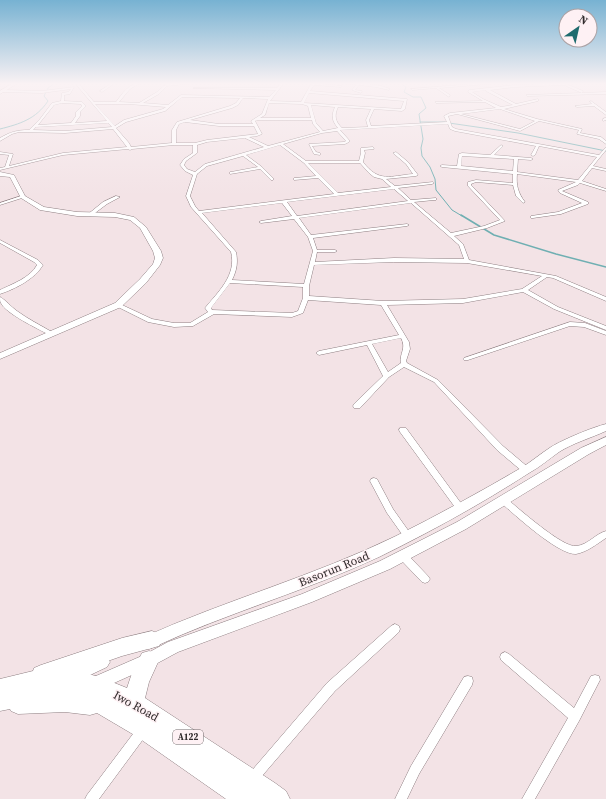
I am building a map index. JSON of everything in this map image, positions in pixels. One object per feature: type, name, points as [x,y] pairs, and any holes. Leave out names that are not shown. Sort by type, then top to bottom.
[{"type":"highway","points":[[7,687],[116,649],[152,640]]},
{"type":"highway","points":[[0,705],[43,702],[78,703],[136,717],[140,680],[149,660]]},
{"type":"highway","name":"A122","points":[[7,687],[55,678],[72,687]]},
{"type":"highway","points":[[0,701],[72,687]]},
{"type":"highway","name":"Iwo Road","points":[[72,687],[98,702],[136,717],[248,789],[278,799]]},
{"type":"highway","name":"Iwo Road","points":[[136,717],[163,721],[248,789]]},
{"type":"main road","points":[[0,174],[14,177],[23,197],[37,207],[51,211],[89,215],[115,215],[132,218],[143,228],[157,250],[158,261],[154,269],[131,294],[118,305],[0,356]]},
{"type":"main road","name":"Basorun Road","points":[[72,687],[96,664],[188,624],[328,573],[374,553],[460,508],[526,470],[556,449],[606,427]]},
{"type":"main road","name":"Basorun Road","points":[[72,687],[149,660],[173,647],[338,586],[403,556],[440,536],[585,451],[606,441]]},
{"type":"main road","points":[[428,526],[440,536]]},
{"type":"street","points":[[30,131],[40,120]]},
{"type":"street","points":[[72,124],[75,120]]},
{"type":"street","points":[[0,140],[14,132],[65,132],[114,128],[131,120]]},
{"type":"street","points":[[0,169],[63,154],[174,144],[195,144],[260,134],[253,120]]},
{"type":"street","points":[[313,120],[322,132]]},
{"type":"street","points":[[319,154],[315,153],[310,145],[348,141],[334,120]]},
{"type":"street","points":[[367,120],[367,123],[371,128]]},
{"type":"street","points":[[482,120],[520,130],[538,120]]},
{"type":"street","points":[[540,120],[581,130],[578,133],[600,138],[606,143]]},
{"type":"street","points":[[546,120],[574,126],[551,120]]},
{"type":"street","points":[[174,144],[175,126],[182,121],[218,125],[255,124]]},
{"type":"street","points":[[35,126],[109,122],[128,144],[130,149]]},
{"type":"street","points":[[284,202],[310,237],[315,251],[306,286],[306,298],[301,312],[292,315],[209,311],[208,308],[235,269],[236,259],[235,255],[199,212],[188,196],[195,174],[206,165],[322,132],[449,122],[452,129],[455,130],[599,156]]},
{"type":"street","points":[[246,137],[268,148]]},
{"type":"street","points":[[195,144],[195,153],[185,160],[182,165],[186,170],[195,174]]},
{"type":"street","points":[[281,144],[305,162],[337,195]]},
{"type":"street","points":[[459,167],[460,155],[462,154],[516,158],[532,157],[538,145]]},
{"type":"street","points":[[491,156],[501,146]]},
{"type":"street","points":[[361,162],[363,153],[362,149],[374,148]]},
{"type":"street","points":[[533,217],[559,213],[586,203],[560,191],[577,184],[605,149]]},
{"type":"street","points":[[361,162],[370,173],[378,178],[416,175],[407,163],[395,152]]},
{"type":"street","points":[[0,153],[11,154],[7,167]]},
{"type":"street","points":[[244,155],[272,179]]},
{"type":"street","points":[[516,158],[514,184],[518,196],[523,202]]},
{"type":"street","points":[[305,162],[361,162]]},
{"type":"street","points":[[442,166],[516,172],[578,181],[606,190]]},
{"type":"street","points":[[590,167],[606,170]]},
{"type":"street","points":[[231,173],[261,168]]},
{"type":"street","points":[[295,179],[318,177]]},
{"type":"street","points":[[383,178],[451,235],[463,247],[467,261]]},
{"type":"street","points":[[451,235],[500,223],[503,220],[469,185],[470,183],[476,181],[514,184]]},
{"type":"street","points":[[199,212],[432,183]]},
{"type":"street","points":[[89,215],[105,203],[118,196]]},
{"type":"street","points":[[0,204],[23,197]]},
{"type":"street","points":[[261,222],[434,199]]},
{"type":"street","points":[[310,237],[407,225]]},
{"type":"street","points":[[0,241],[36,261],[40,265],[40,269],[33,275],[0,292]]},
{"type":"street","points":[[315,251],[335,251]]},
{"type":"street","points":[[312,264],[394,260],[467,261],[558,279],[606,299]]},
{"type":"street","points":[[306,298],[383,303],[463,302],[524,290],[546,276]]},
{"type":"street","points":[[228,281],[306,286]]},
{"type":"street","points":[[524,290],[551,306],[606,328]]},
{"type":"street","points":[[0,299],[23,318],[50,334]]},
{"type":"street","points":[[357,406],[387,376],[395,372],[404,364],[403,361],[407,349],[406,342],[383,303]]},
{"type":"street","points":[[118,305],[150,320],[162,324],[174,325],[192,325],[213,312]]},
{"type":"street","points":[[466,360],[570,324],[585,325],[606,333]]},
{"type":"street","points":[[319,353],[403,336]]},
{"type":"street","points":[[369,344],[387,376]]},
{"type":"street","points":[[404,364],[436,380],[500,448],[526,470]]},
{"type":"street","points":[[403,430],[460,508]]},
{"type":"street","points":[[374,481],[390,511],[407,536]]},
{"type":"street","points":[[503,500],[548,536],[573,550],[584,547],[606,534]]},
{"type":"street","points":[[403,556],[425,579]]},
{"type":"street","points":[[248,789],[331,688],[395,629]]},
{"type":"street","points":[[505,657],[576,717]]},
{"type":"street","points":[[401,799],[415,770],[468,680]]},
{"type":"street","points":[[528,799],[576,717],[595,680]]},
{"type":"street","points":[[91,799],[136,717]]},
{"type":"waterway","points":[[0,129],[26,120]]},
{"type":"waterway","points":[[420,122],[445,122]]},
{"type":"waterway","points":[[420,122],[423,139],[421,148],[422,156],[430,167],[435,179],[436,190],[452,210],[462,216]]},
{"type":"waterway","points":[[449,123],[518,133],[606,151]]},
{"type":"waterway","points":[[461,215],[494,235],[556,254],[606,267]]}]
